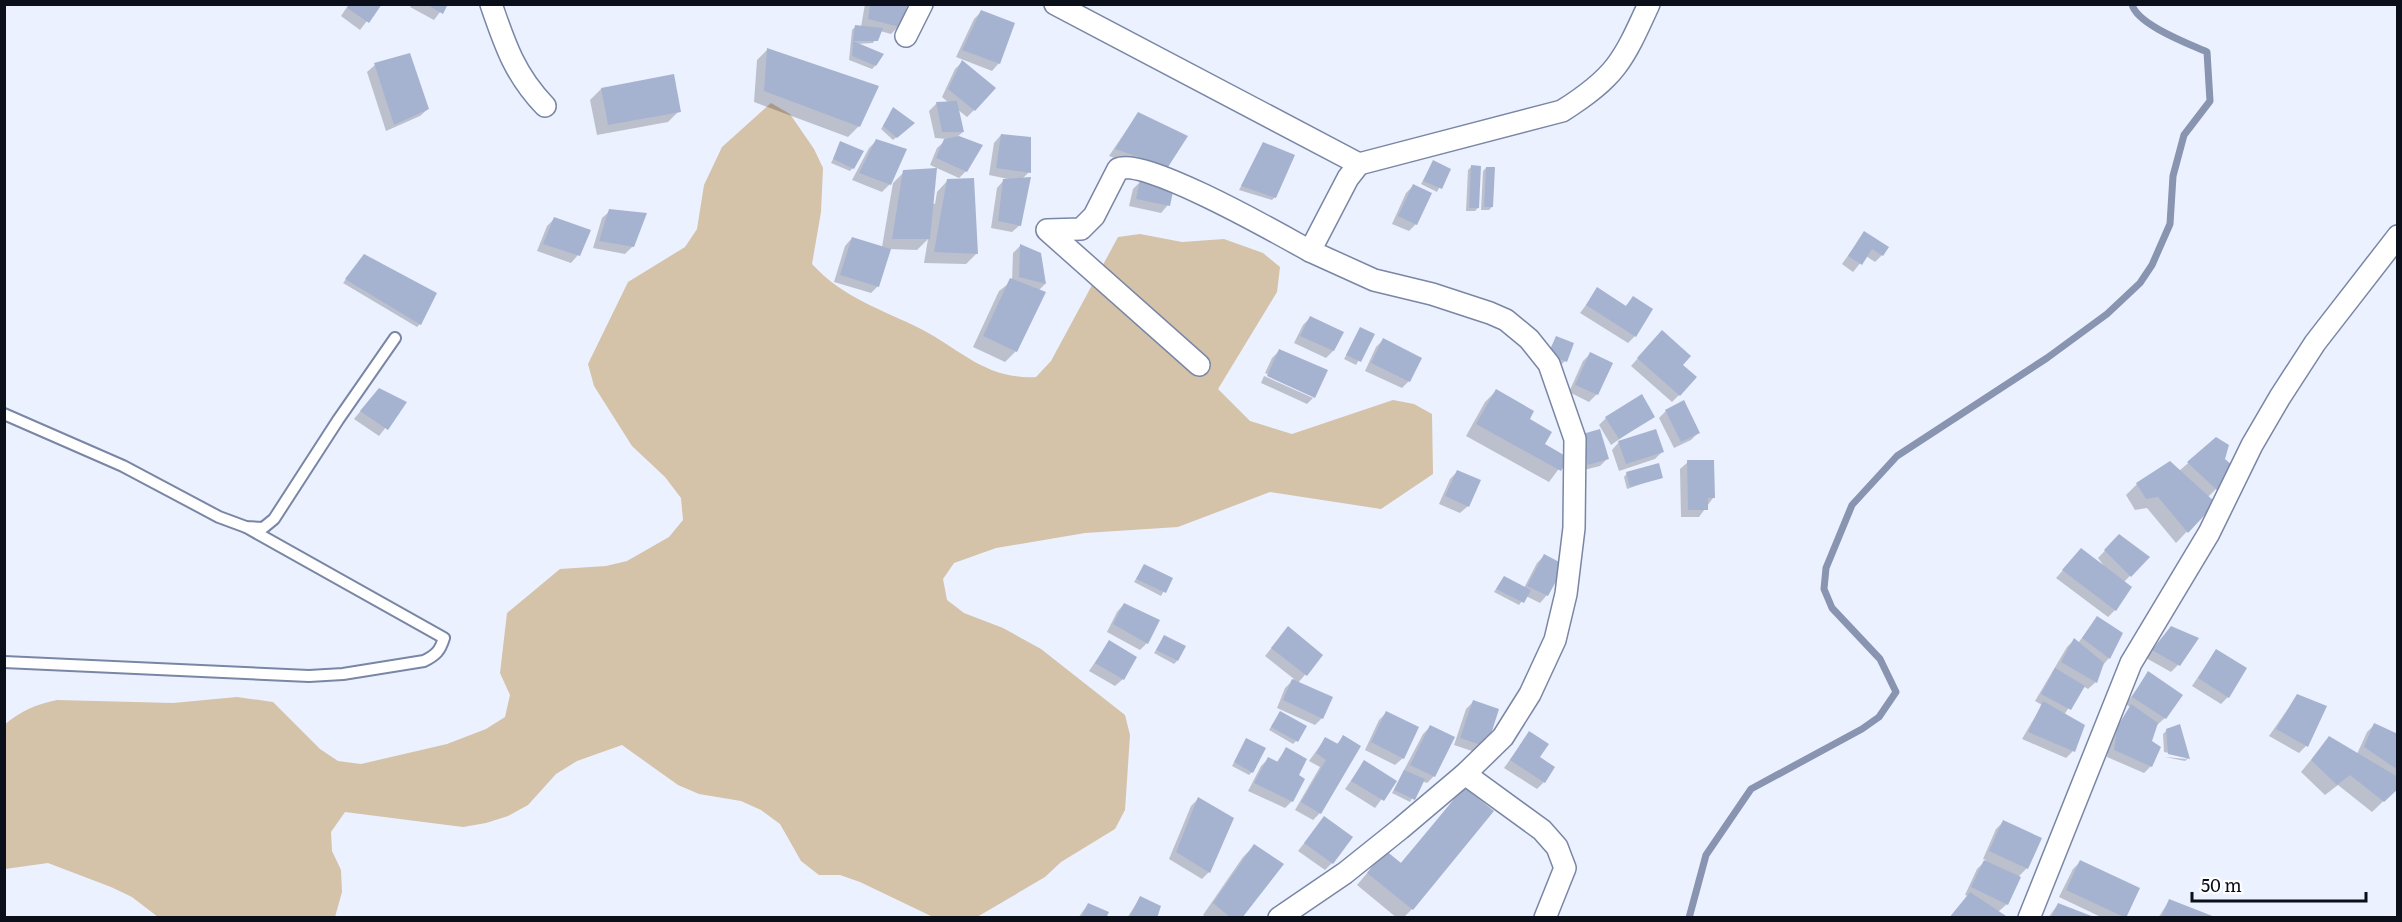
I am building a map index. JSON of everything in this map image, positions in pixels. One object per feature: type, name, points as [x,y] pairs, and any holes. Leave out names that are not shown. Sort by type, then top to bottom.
[{"type":"street","points":[[491,4],[507,52],[528,88],[545,106]]},
{"type":"street","points":[[906,36],[922,4]]},
{"type":"street","points":[[1055,4],[1359,164]]},
{"type":"street","points":[[1310,251],[1348,178],[1359,164],[1562,111],[1588,94],[1621,63],[1649,4]]},
{"type":"street","points":[[1199,365],[1047,230],[1081,229],[1094,216],[1118,169],[1133,166],[1191,190],[1310,251],[1374,280],[1468,305],[1506,320],[1528,339],[1549,364],[1575,439],[1574,528],[1566,594],[1555,640],[1530,694],[1503,737],[1465,774],[1345,873],[1279,918]]},
{"type":"street","points":[[2029,918],[2131,663],[2209,533],[2252,445],[2280,398],[2315,343],[2397,236]]},
{"type":"street","points":[[1465,774],[1542,830],[1557,847],[1565,868],[1545,918]]},
{"type":"lane","points":[[246,527],[263,528],[274,519],[395,338]]},
{"type":"lane","points":[[4,414],[123,466],[219,517],[246,527],[444,638],[436,655],[424,662],[343,674],[309,676],[4,662]]},
{"type":"shaded area","points":[[771,103],[790,114],[814,149],[823,168],[821,212],[812,264],[836,286],[850,294],[921,329],[989,369],[1019,377],[1036,377],[1051,361],[1118,237],[1140,234],[1182,242],[1224,239],[1263,253],[1280,267],[1277,292],[1218,389],[1250,421],[1292,434],[1393,400],[1414,404],[1432,414],[1433,474],[1381,509],[1270,492],[1178,527],[1085,533],[996,548],[954,563],[943,579],[947,600],[964,613],[1003,628],[1041,649],[1125,715],[1130,735],[1125,810],[1115,829],[1061,862],[1045,877],[977,917],[933,917],[860,882],[840,875],[819,875],[801,861],[780,824],[761,810],[741,801],[699,794],[678,785],[622,745],[577,761],[556,774],[528,805],[508,816],[486,823],[463,827],[345,812],[331,832],[332,851],[341,870],[342,892],[335,917],[158,917],[132,897],[48,863],[5,869],[4,725],[23,712],[42,704],[57,700],[173,703],[237,697],[273,702],[320,749],[338,761],[361,764],[447,744],[486,729],[505,717],[510,695],[500,673],[507,613],[560,569],[606,566],[627,561],[669,537],[683,520],[681,498],[665,477],[632,446],[594,386],[588,364],[628,282],[685,247],[697,229],[704,185],[722,147]]},
{"type":"building","points":[[350,4],[382,4],[369,23],[347,8]]},
{"type":"building","points":[[426,4],[448,4],[443,14]]},
{"type":"building","points":[[870,4],[908,4],[900,27],[868,19]]},
{"type":"building","points":[[981,10],[1015,23],[1000,64],[962,50]]},
{"type":"building","points":[[855,25],[883,28],[878,41],[853,41]]},
{"type":"building","points":[[853,41],[884,54],[876,66],[852,56]]},
{"type":"building","points":[[767,48],[879,86],[860,127],[764,91]]},
{"type":"building","points":[[410,53],[429,109],[394,125],[374,63]]},
{"type":"building","points":[[962,60],[996,88],[975,111],[948,89]]},
{"type":"building","points":[[674,74],[681,112],[608,125],[601,88]]},
{"type":"building","points":[[957,101],[964,132],[942,132],[936,102]]},
{"type":"building","points":[[893,107],[915,123],[897,138],[883,126]]},
{"type":"building","points":[[1138,112],[1188,136],[1168,167],[1115,149]]},
{"type":"building","points":[[1001,134],[1031,137],[1031,173],[996,168]]},
{"type":"building","points":[[959,136],[983,145],[967,172],[936,158],[944,139]]},
{"type":"building","points":[[876,139],[907,149],[891,185],[859,173]]},
{"type":"building","points":[[840,141],[864,151],[854,169],[833,159]]},
{"type":"building","points":[[1263,142],[1295,155],[1276,198],[1241,186]]},
{"type":"building","points":[[1433,160],[1451,169],[1442,189],[1423,181]]},
{"type":"building","points":[[1471,165],[1481,166],[1479,208],[1469,208]]},
{"type":"building","points":[[1486,167],[1495,167],[1493,207],[1484,207]]},
{"type":"building","points":[[937,168],[930,239],[892,239],[903,170]]},
{"type":"building","points":[[1031,177],[1021,226],[998,221],[1003,179]]},
{"type":"building","points":[[974,178],[978,254],[934,252],[947,179]]},
{"type":"building","points":[[1140,180],[1174,187],[1170,206],[1136,199]]},
{"type":"building","points":[[1413,184],[1432,193],[1417,225],[1398,216]]},
{"type":"building","points":[[609,209],[647,213],[634,247],[599,241]]},
{"type":"building","points":[[554,217],[591,230],[580,256],[543,244]]},
{"type":"building","points":[[1864,231],[1889,247],[1883,256],[1872,249],[1862,265],[1848,256]]},
{"type":"building","points":[[852,237],[891,249],[879,287],[840,275]]},
{"type":"building","points":[[1020,244],[1041,253],[1046,284],[1019,277]]},
{"type":"building","points":[[364,254],[437,293],[421,325],[345,279]]},
{"type":"building","points":[[1010,278],[1046,292],[1017,352],[983,336]]},
{"type":"building","points":[[1597,287],[1626,306],[1633,296],[1653,309],[1636,337],[1586,305]]},
{"type":"building","points":[[1310,316],[1344,332],[1334,351],[1300,336]]},
{"type":"building","points":[[1360,327],[1375,334],[1361,362],[1346,355]]},
{"type":"building","points":[[1662,330],[1691,356],[1683,365],[1697,377],[1680,396],[1637,358]]},
{"type":"building","points":[[1556,336],[1574,343],[1567,362],[1548,355]]},
{"type":"building","points":[[1383,338],[1422,358],[1410,382],[1371,363]]},
{"type":"building","points":[[1279,349],[1328,370],[1315,398],[1267,376]]},
{"type":"building","points":[[1590,352],[1613,363],[1598,395],[1575,385]]},
{"type":"building","points":[[379,388],[407,402],[388,430],[360,411]]},
{"type":"building","points":[[1496,389],[1534,411],[1530,419],[1552,432],[1545,444],[1569,458],[1561,471],[1476,424]]},
{"type":"building","points":[[1642,394],[1655,417],[1619,439],[1605,417]]},
{"type":"building","points":[[1684,400],[1700,433],[1681,442],[1665,410]]},
{"type":"building","points":[[1600,429],[1609,459],[1588,465],[1579,435]]},
{"type":"building","points":[[1656,429],[1664,452],[1626,464],[1618,441]]},
{"type":"building","points":[[2216,437],[2229,445],[2225,459],[2233,466],[2217,490],[2187,462]]},
{"type":"building","points":[[1687,460],[1714,460],[1715,498],[1708,498],[1708,510],[1688,510]]},
{"type":"building","points":[[2170,461],[2216,503],[2188,533],[2158,497],[2146,499],[2136,483]]},
{"type":"building","points":[[1659,463],[1663,478],[1630,487],[1626,472]]},
{"type":"building","points":[[1457,470],[1481,480],[1469,507],[1445,496]]},
{"type":"building","points":[[2119,534],[2150,557],[2131,577],[2104,550]]},
{"type":"building","points":[[2081,548],[2132,587],[2116,611],[2062,570]]},
{"type":"building","points":[[1544,554],[1565,565],[1548,596],[1527,586]]},
{"type":"building","points":[[1144,564],[1173,578],[1166,593],[1136,579]]},
{"type":"building","points":[[1504,576],[1531,590],[1524,603],[1496,589]]},
{"type":"building","points":[[1124,603],[1160,620],[1148,644],[1113,624]]},
{"type":"building","points":[[2097,616],[2123,633],[2110,659],[2082,638]]},
{"type":"building","points":[[1288,626],[1323,655],[1307,676],[1271,648]]},
{"type":"building","points":[[2171,626],[2199,638],[2180,666],[2152,650]]},
{"type":"building","points":[[1164,635],[1186,646],[1178,661],[1156,650]]},
{"type":"building","points":[[2074,638],[2104,663],[2097,683],[2061,662]]},
{"type":"building","points":[[1109,640],[1137,657],[1124,680],[1095,663]]},
{"type":"building","points":[[2216,649],[2247,668],[2229,698],[2198,678]]},
{"type":"building","points":[[2055,668],[2085,686],[2071,710],[2041,694]]},
{"type":"building","points":[[2148,671],[2183,695],[2166,719],[2132,697]]},
{"type":"building","points":[[1292,679],[1333,697],[1323,719],[1283,700]]},
{"type":"building","points":[[2297,694],[2327,706],[2308,747],[2276,729]]},
{"type":"building","points":[[1473,700],[1499,709],[1487,747],[1460,738]]},
{"type":"building","points":[[2043,701],[2085,725],[2075,752],[2028,732]]},
{"type":"building","points":[[2131,704],[2158,723],[2152,741],[2161,747],[2152,767],[2114,750],[2117,728]]},
{"type":"building","points":[[1280,711],[1307,726],[1298,742],[1271,727]]},
{"type":"building","points":[[1386,711],[1419,727],[1404,759],[1371,742]]},
{"type":"building","points":[[2374,723],[2398,734],[2398,770],[2364,747]]},
{"type":"building","points":[[2180,724],[2190,759],[2168,754],[2166,729]]},
{"type":"building","points":[[1430,725],[1455,737],[1435,777],[1410,765]]},
{"type":"building","points":[[1529,731],[1549,744],[1540,757],[1555,767],[1545,783],[1510,760]]},
{"type":"building","points":[[1343,735],[1361,746],[1321,814],[1301,802],[1326,760],[1316,753],[1325,737],[1338,744]]},
{"type":"building","points":[[2329,736],[2398,777],[2398,789],[2384,802],[2350,775],[2337,785],[2311,760]]},
{"type":"building","points":[[1246,738],[1266,748],[1253,773],[1234,762]]},
{"type":"building","points":[[1286,747],[1307,759],[1299,775],[1305,779],[1293,802],[1254,783],[1268,757],[1278,762]]},
{"type":"building","points":[[1364,760],[1397,781],[1384,801],[1351,781]]},
{"type":"building","points":[[1404,770],[1425,779],[1415,800],[1394,790]]},
{"type":"building","points":[[1464,787],[1494,811],[1413,910],[1367,873],[1385,850],[1401,863]]},
{"type":"building","points":[[1198,797],[1234,818],[1210,873],[1176,852]]},
{"type":"building","points":[[1324,816],[1353,837],[1333,864],[1304,843]]},
{"type":"building","points":[[2003,820],[2042,838],[2028,869],[1989,851]]},
{"type":"building","points":[[1254,844],[1284,864],[1242,918],[1231,918],[1213,903]]},
{"type":"building","points":[[1984,860],[2021,877],[2008,905],[1971,887]]},
{"type":"building","points":[[2080,860],[2140,888],[2126,918],[2066,890]]},
{"type":"building","points":[[1970,892],[2009,918],[1949,918]]},
{"type":"building","points":[[1140,896],[1161,906],[1157,918],[1129,918]]},
{"type":"building","points":[[2169,899],[2215,917],[2215,918],[2161,918]]},
{"type":"building","points":[[1088,903],[1109,912],[1106,918],[1081,918]]},
{"type":"building","points":[[2058,903],[2094,917],[2094,918],[2051,918]]},
{"type":"waterway","points":[[1689,918],[1706,855],[1751,789],[1862,729],[1879,717],[1896,692],[1880,659],[1832,608],[1824,589],[1826,568],[1852,505],[1897,456],[2047,358],[2107,314],[2140,283],[2152,265],[2170,224],[2173,176],[2184,135],[2210,101],[2207,52],[2153,26],[2143,19],[2132,4]]}]
